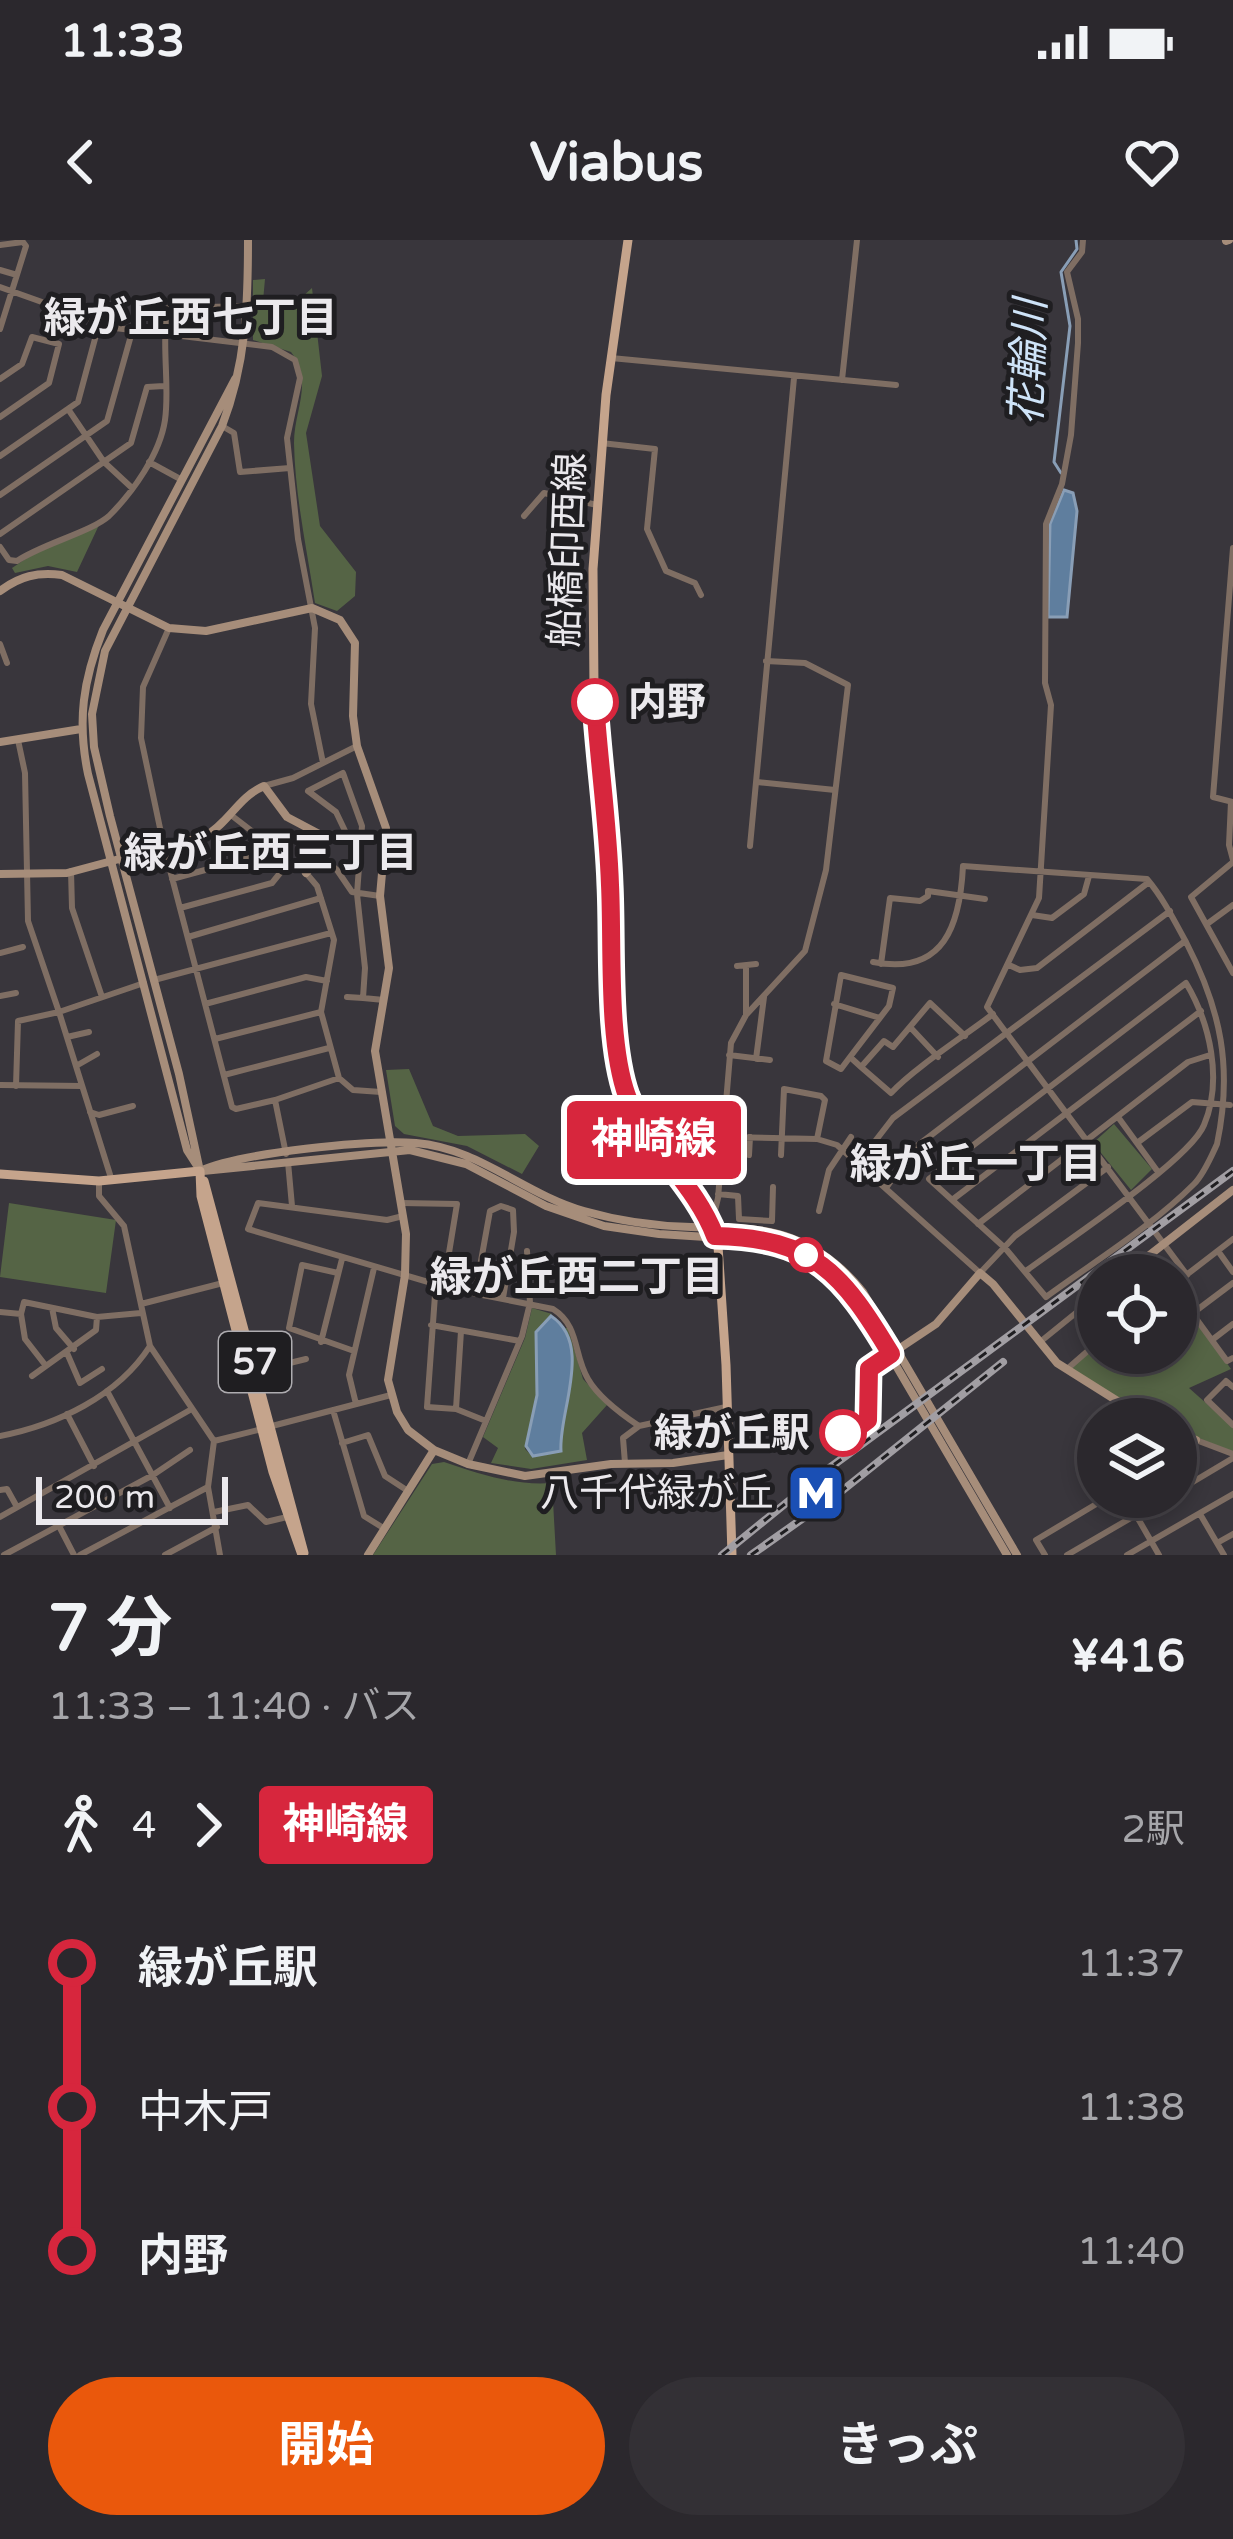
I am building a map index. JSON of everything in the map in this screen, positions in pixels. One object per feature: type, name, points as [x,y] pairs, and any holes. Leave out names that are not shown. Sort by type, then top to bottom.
[{"type":"main road","name":"船橋印西線","points":[[628,240],[601,443],[594,689],[609,845],[620,1067],[633,1108],[696,1198],[719,1253],[732,1555]]},
{"type":"main road","points":[[0,1174],[112,1181],[200,1171]]},
{"type":"main road","name":"57","points":[[200,1171],[201,1196],[223,1283],[303,1555]]},
{"type":"main road","name":"57","points":[[200,1171],[257,1371],[286,1517],[303,1555]]},
{"type":"street","points":[[248,240],[245,343],[222,426],[105,651],[92,714],[94,747],[118,860],[187,1150],[200,1171],[429,1144],[466,1154],[579,1210],[634,1223],[770,1241],[820,1263],[854,1294],[895,1352],[1017,1555]]},
{"type":"street","points":[[842,381],[857,240]]},
{"type":"street","points":[[1083,240],[1082,252],[1067,272],[1078,319],[1071,435],[1062,484],[1046,524],[1045,683],[1051,705],[1040,898],[987,1007],[1172,1254]]},
{"type":"street","points":[[0,244],[25,243],[0,331]]},
{"type":"street","points":[[0,270],[17,275]]},
{"type":"street","points":[[0,287],[132,332],[245,343],[288,353],[299,370],[288,424],[290,468],[312,608],[311,704],[323,763]]},
{"type":"street","points":[[0,547],[9,560],[17,561],[35,548],[107,518],[149,462],[165,421],[167,311],[172,306],[248,306]]},
{"type":"street","points":[[0,456],[78,402],[99,324]]},
{"type":"street","points":[[0,495],[107,421],[132,332]]},
{"type":"street","points":[[0,380],[22,364],[32,337],[59,344],[49,383],[0,417]]},
{"type":"street","points":[[611,358],[896,386]]},
{"type":"street","points":[[118,860],[88,774],[81,730],[86,669],[240,371]]},
{"type":"street","points":[[749,846],[794,378]]},
{"type":"street","points":[[0,534],[131,443],[147,387],[164,386]]},
{"type":"street","points":[[68,410],[104,462],[132,488]]},
{"type":"street","points":[[222,426],[234,433],[241,472],[290,468]]},
{"type":"street","points":[[601,443],[655,449],[647,529],[666,571],[695,583],[701,595]]},
{"type":"street","points":[[149,462],[182,480]]},
{"type":"street","points":[[524,516],[544,493],[597,506]]},
{"type":"street","points":[[1233,548],[1213,797],[1232,802],[1233,861],[1191,897],[1229,952],[1233,973]]},
{"type":"street","points":[[0,591],[34,574],[62,575],[169,628],[206,632],[312,608],[340,620],[355,643],[357,746],[386,828],[380,896],[388,957],[375,1052],[403,1216],[405,1275],[388,1361],[391,1396],[408,1430],[434,1450],[525,1476],[728,1455]]},
{"type":"street","points":[[169,628],[148,670],[140,719],[164,847],[234,1109],[339,1078]]},
{"type":"street","points":[[0,644],[8,663]]},
{"type":"street","points":[[713,1231],[734,1033],[805,951],[826,869],[848,685],[805,663],[766,661]]},
{"type":"street","points":[[0,742],[81,730]]},
{"type":"street","points":[[18,740],[25,773],[28,921],[112,1181]]},
{"type":"street","points":[[0,874],[71,872],[205,836],[243,798],[357,746]]},
{"type":"street","points":[[363,835],[347,835],[336,812],[308,790],[343,773],[363,835],[357,894],[365,968],[363,998]]},
{"type":"street","points":[[757,782],[835,790]]},
{"type":"street","points":[[264,786],[292,821],[320,832],[325,840],[322,856],[306,873]]},
{"type":"street","points":[[231,814],[306,873],[321,898],[334,951],[321,1012],[329,1048],[339,1078],[353,1090],[381,1092]]},
{"type":"street","points":[[172,879],[253,857],[267,843]]},
{"type":"street","points":[[322,856],[338,870],[347,889],[380,896]]},
{"type":"street","points":[[180,908],[272,883],[290,861]]},
{"type":"street","points":[[985,899],[962,896],[928,891],[920,901],[890,898],[877,963],[915,962],[935,949],[956,924],[962,896],[963,866],[1150,882],[1170,910],[1220,1008],[1231,1049],[1230,1105],[1222,1133],[1197,1181],[1046,1297],[1005,1248],[929,1179],[1186,983],[1201,1011],[1210,1055],[1204,1125],[1192,1143],[1158,1172],[1026,1271]]},
{"type":"street","points":[[71,872],[72,908],[102,997]]},
{"type":"street","points":[[1032,915],[1052,918],[1084,894],[1089,875]]},
{"type":"street","points":[[1009,965],[1020,970],[1036,968],[1150,882]]},
{"type":"street","points":[[188,937],[321,898]]},
{"type":"street","points":[[1206,925],[1233,905]]},
{"type":"street","points":[[859,1162],[893,1118],[1170,910]]},
{"type":"street","points":[[16,1086],[18,1022],[332,932]]},
{"type":"street","points":[[886,1188],[913,1149],[1185,941]]},
{"type":"street","points":[[0,953],[23,947]]},
{"type":"street","points":[[746,1016],[742,966],[756,964]]},
{"type":"street","points":[[841,975],[893,988],[889,1006],[841,1069],[826,1061],[834,1004],[841,975]]},
{"type":"street","points":[[205,1004],[306,977],[327,981]]},
{"type":"street","points":[[0,996],[16,993]]},
{"type":"street","points":[[347,997],[384,1000]]},
{"type":"street","points":[[755,1059],[764,997]]},
{"type":"street","points":[[861,1066],[884,1041],[893,1047],[930,1003],[965,1036]]},
{"type":"street","points":[[834,1004],[880,1018]]},
{"type":"street","points":[[952,1200],[1201,1011]]},
{"type":"street","points":[[215,1039],[321,1012]]},
{"type":"street","points":[[850,1057],[891,1093],[993,1014]]},
{"type":"street","points":[[910,1027],[938,1057]]},
{"type":"street","points":[[67,1037],[89,1032]]},
{"type":"street","points":[[224,1075],[329,1048]]},
{"type":"street","points":[[76,1066],[97,1054]]},
{"type":"street","points":[[729,1055],[770,1060]]},
{"type":"street","points":[[978,1224],[1188,1062],[1210,1055]]},
{"type":"street","points":[[0,1085],[82,1086]]},
{"type":"street","points":[[781,1155],[784,1089],[825,1100],[817,1139]]},
{"type":"street","points":[[275,1100],[292,1207]]},
{"type":"street","points":[[1137,1143],[1192,1102],[1230,1105]]},
{"type":"street","points":[[90,1112],[99,1115],[133,1106]]},
{"type":"street","points":[[1118,1117],[1158,1172]]},
{"type":"street","points":[[723,1137],[817,1139],[846,1150],[993,1284],[1066,1370],[1112,1398]]},
{"type":"street","points":[[749,1154],[751,1137]]},
{"type":"street","points":[[819,1211],[829,1170],[851,1137]]},
{"type":"street","points":[[391,1146],[438,1154],[604,1226],[659,1234],[713,1231]]},
{"type":"street","points":[[895,1352],[935,1324],[1005,1248],[1108,1167]]},
{"type":"street","points":[[99,1181],[99,1196],[124,1226],[150,1346],[214,1441],[208,1486],[220,1555]]},
{"type":"street","points":[[718,1194],[739,1196],[739,1220],[772,1221],[773,1187]]},
{"type":"street","points":[[1152,1254],[1233,1190]]},
{"type":"street","points":[[503,1298],[513,1243],[513,1210],[521,1192]]},
{"type":"street","points":[[403,1216],[387,1220],[258,1203],[248,1229],[436,1285],[530,1303],[564,1316],[574,1331],[583,1370],[593,1388],[639,1426]]},
{"type":"street","points":[[400,1203],[457,1204],[447,1264],[436,1285],[427,1407],[456,1409],[486,1421]]},
{"type":"street","points":[[475,1294],[490,1211],[501,1206],[513,1210]]},
{"type":"street","points":[[1197,1267],[1233,1239]]},
{"type":"street","points":[[1218,1251],[1233,1272]]},
{"type":"street","points":[[468,1463],[520,1341],[530,1303],[527,1252]]},
{"type":"street","points":[[321,1342],[342,1257]]},
{"type":"street","points":[[338,1274],[302,1265],[289,1328],[354,1351]]},
{"type":"street","points":[[356,1404],[349,1375],[374,1267]]},
{"type":"street","points":[[46,1366],[25,1339],[24,1302],[97,1317],[141,1309],[223,1283]]},
{"type":"street","points":[[1197,1310],[1233,1283]]},
{"type":"street","points":[[52,1308],[80,1383],[102,1370]]},
{"type":"street","points":[[0,1312],[21,1314]]},
{"type":"street","points":[[1039,1343],[1077,1312]]},
{"type":"street","points":[[32,1376],[96,1330],[97,1317]]},
{"type":"street","points":[[1197,1319],[1227,1361],[1233,1358]]},
{"type":"street","points":[[1212,1340],[1233,1324]]},
{"type":"street","points":[[431,1325],[520,1341]]},
{"type":"street","points":[[456,1409],[460,1331]]},
{"type":"street","points":[[0,1436],[67,1414],[107,1391],[130,1375],[150,1346]]},
{"type":"street","points":[[895,1352],[1007,1555]]},
{"type":"street","points":[[257,1371],[306,1359]]},
{"type":"street","points":[[1066,1370],[1077,1360]]},
{"type":"street","points":[[1233,1387],[1226,1381],[1207,1400],[1233,1424]]},
{"type":"street","points":[[107,1391],[170,1508]]},
{"type":"street","points":[[214,1441],[391,1396]]},
{"type":"street","points":[[625,1463],[623,1438],[639,1426],[728,1407]]},
{"type":"street","points":[[0,1516],[192,1409]]},
{"type":"street","points":[[333,1411],[364,1516],[385,1529]]},
{"type":"street","points":[[67,1414],[94,1466]]},
{"type":"street","points":[[342,1443],[368,1436],[385,1476],[409,1492]]},
{"type":"street","points":[[1197,1440],[1233,1456]]},
{"type":"street","points":[[4,1555],[190,1450]]},
{"type":"street","points":[[368,1555],[434,1450]]},
{"type":"street","points":[[1197,1479],[1233,1456]]},
{"type":"street","points":[[59,1526],[77,1555],[208,1486]]},
{"type":"street","points":[[0,1490],[7,1489],[17,1508]]},
{"type":"street","points":[[1127,1555],[1233,1495]]},
{"type":"street","points":[[214,1513],[248,1505],[266,1522],[286,1517]]},
{"type":"street","points":[[1200,1514],[1224,1555]]},
{"type":"street","points":[[1045,1555],[1036,1540],[1077,1516]]},
{"type":"street","points":[[1066,1555],[1131,1518]]},
{"type":"street","points":[[1138,1518],[1159,1555]]},
{"type":"street","points":[[165,1555],[217,1527]]},
{"type":"street","points":[[1217,1544],[1233,1534]]},
{"type":"green space","points":[[265,279],[263,301],[271,309],[292,306],[312,288],[322,376],[306,433],[320,526],[356,572],[355,596],[337,611],[315,603],[302,523],[294,443],[302,385],[298,363],[291,352],[253,340],[253,280]]},
{"type":"green space","points":[[99,525],[77,572],[48,566],[15,573],[12,568],[36,552]]},
{"type":"green space","points":[[409,1069],[433,1126],[458,1136],[525,1134],[539,1146],[522,1174],[467,1146],[404,1134],[395,1126],[386,1070]]},
{"type":"green space","points":[[1114,1124],[1152,1169],[1131,1190],[1093,1143]]},
{"type":"green space","points":[[9,1203],[116,1220],[106,1293],[0,1277]]},
{"type":"green space","points":[[532,1308],[552,1314],[536,1331],[537,1395],[525,1449],[533,1457],[562,1451],[572,1361],[568,1328],[583,1379],[607,1405],[582,1433],[587,1460],[531,1469],[491,1463],[498,1448],[483,1437],[525,1338]]},
{"type":"green space","points":[[1197,1321],[1231,1369],[1189,1388],[1233,1427],[1233,1453],[1197,1439],[1197,1398],[1113,1398],[1067,1369],[1077,1361],[1077,1374],[1197,1374]]},
{"type":"green space","points":[[444,1462],[511,1481],[552,1483],[556,1555],[373,1555],[432,1464]]},
{"type":"water","points":[[1064,490],[1073,493],[1077,511],[1067,617],[1048,617],[1050,524]]},
{"type":"water","points":[[551,1316],[564,1328],[570,1344],[571,1380],[561,1451],[533,1456],[526,1446],[537,1395],[536,1332]]},
{"type":"waterway","name":"花輪川","points":[[1061,473],[1054,462],[1070,326],[1061,272],[1077,249],[1076,240]]},
{"type":"railway","points":[[722,1555],[828,1469],[1233,1171]]},
{"type":"railway","points":[[751,1555],[843,1490],[1003,1362]]},
{"type":"bus line","name":"神崎線","points":[[595,702],[609,845],[617,1038],[627,1095],[706,1214],[715,1236],[770,1241],[809,1256],[854,1294],[891,1354],[869,1369],[868,1420],[843,1433]]},
{"type":"place","name":"内野","points":[[595,702]]},
{"type":"place","name":"緑が丘駅","points":[[843,1433]]},
{"type":"place","name":"八千代緑が丘","points":[[816,1493]]},
{"type":"district","name":"緑が丘西七丁目","points":[[191,318]]},
{"type":"district","name":"緑が丘西三丁目","points":[[271,853]]},
{"type":"district","name":"緑が丘一丁目","points":[[976,1164]]},
{"type":"district","name":"緑が丘西二丁目","points":[[577,1277]]}]
